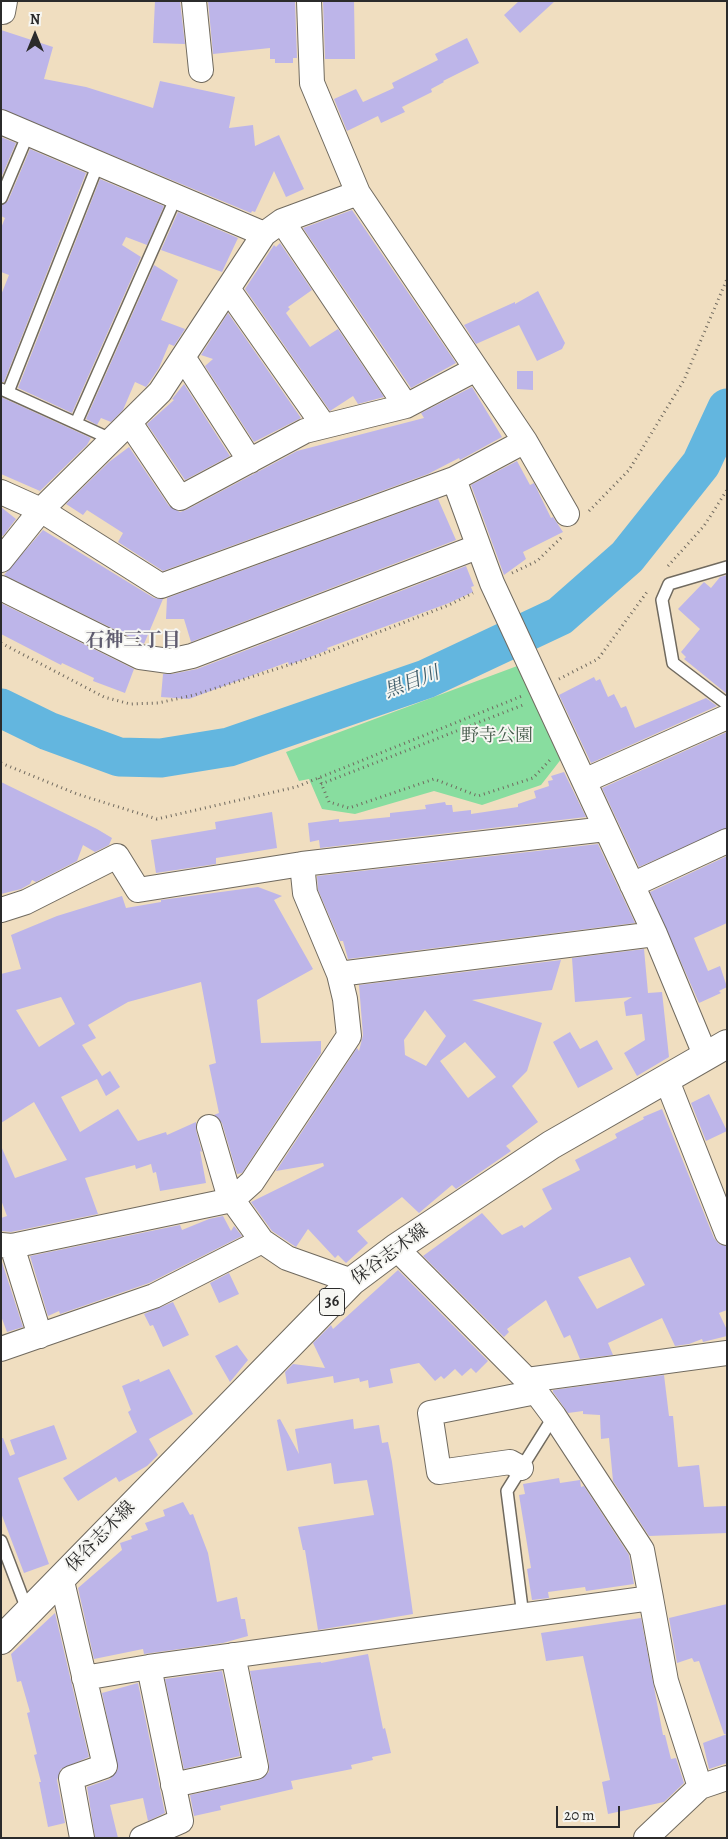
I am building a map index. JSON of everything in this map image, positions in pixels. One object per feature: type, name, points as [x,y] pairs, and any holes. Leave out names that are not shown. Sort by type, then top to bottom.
[{"type":"main road","name":"保谷志木線","points":[[1,1640],[352,1281],[396,1248],[551,1145],[716,1050]]},
{"type":"street","points":[[194,1],[201,70]]},
{"type":"street","points":[[309,1],[312,83],[358,193],[525,441],[573,520]]},
{"type":"street","points":[[1,122],[176,197],[273,228],[406,406]]},
{"type":"street","points":[[1,560],[41,510],[160,392],[228,289],[273,228],[358,193]]},
{"type":"street","points":[[228,289],[324,426]]},
{"type":"street","points":[[183,357],[250,461]]},
{"type":"street","points":[[130,423],[180,498],[305,432],[406,406],[476,369]]},
{"type":"street","points":[[1,492],[41,510],[161,586],[454,479],[525,441]]},
{"type":"street","points":[[454,479],[477,547],[542,692],[655,934],[716,1050]]},
{"type":"street","points":[[1,588],[140,657],[168,661],[192,656],[477,547]]},
{"type":"street","points":[[584,781],[727,717]]},
{"type":"street","points":[[1,910],[26,902],[117,856],[138,890],[302,864],[606,829]]},
{"type":"street","points":[[632,884],[727,842]]},
{"type":"street","points":[[40,1336],[7,1245],[232,1200],[252,1182],[349,1036],[345,999],[339,974],[305,893],[302,864]]},
{"type":"street","points":[[339,974],[655,934]]},
{"type":"street","points":[[666,1078],[727,1233]]},
{"type":"street","points":[[209,1127],[229,1196],[262,1241],[287,1258],[352,1281]]},
{"type":"street","points":[[1,1349],[154,1296],[262,1241]]},
{"type":"street","points":[[396,1248],[531,1386],[554,1416],[642,1550],[666,1681],[700,1787]]},
{"type":"street","points":[[521,1468],[510,1462],[439,1472],[430,1413],[531,1386],[727,1353]]},
{"type":"street","points":[[61,1578],[105,1766],[71,1778],[82,1838]]},
{"type":"street","points":[[84,1678],[232,1655],[651,1598]]},
{"type":"street","points":[[173,1785],[256,1767],[232,1655]]},
{"type":"street","points":[[142,1838],[181,1821],[149,1667]]},
{"type":"street","points":[[646,1838],[700,1787],[727,1778]]},
{"type":"lane","points":[[1,198],[28,134]]},
{"type":"lane","points":[[98,164],[4,390],[113,440]]},
{"type":"lane","points":[[76,423],[176,197]]},
{"type":"lane","points":[[727,567],[669,584],[662,600],[673,663],[727,704]]},
{"type":"lane","points":[[523,1616],[507,1491],[554,1416]]},
{"type":"lane","points":[[1,1541],[28,1612]]},
{"type":"path","points":[[492,583],[537,561],[573,520],[629,470],[684,380],[727,280]]},
{"type":"path","points":[[663,572],[704,526],[727,490]]},
{"type":"path","points":[[322,784],[542,692],[598,658],[652,585]]},
{"type":"path","points":[[1,763],[77,794],[157,819],[296,787],[542,692]]},
{"type":"path","points":[[319,778],[329,802],[349,808],[434,779],[478,796],[533,778],[566,743]]},
{"type":"green space","name":"野寺公園","points":[[528,662],[569,749],[541,785],[482,805],[434,791],[355,814],[322,809],[309,779],[299,781],[286,752]]},
{"type":"building","points":[[155,1],[180,1],[185,44],[153,43]]},
{"type":"building","points":[[208,1],[295,1],[297,58],[293,58],[293,63],[275,63],[275,59],[270,59],[270,48],[213,54]]},
{"type":"building","points":[[323,1],[354,1],[355,59],[325,59]]},
{"type":"building","points":[[519,1],[555,1],[520,33],[504,15]]},
{"type":"building","points":[[1,30],[53,47],[44,79],[86,87],[153,108],[160,81],[235,97],[229,128],[253,125],[255,146],[279,135],[304,189],[286,197],[274,171],[255,212],[252,211],[251,213],[1,109]]},
{"type":"building","points":[[467,38],[479,63],[443,81],[431,89],[432,92],[402,107],[405,112],[381,123],[378,116],[347,131],[334,99],[356,89],[363,102],[394,88],[392,83],[438,60],[435,54]]},
{"type":"building","points":[[1,137],[16,143],[1,178]]},
{"type":"building","points":[[30,149],[86,173],[4,382],[1,382],[1,295],[9,275],[1,272],[1,228],[5,218],[1,216],[1,205],[8,201]]},
{"type":"building","points":[[100,179],[164,206],[147,245],[126,237],[122,245],[141,257],[72,413],[18,388]]},
{"type":"building","points":[[352,210],[456,363],[411,388],[303,228]]},
{"type":"building","points":[[178,212],[238,238],[222,272],[161,250]]},
{"type":"building","points":[[280,243],[312,290],[288,307],[290,309],[286,313],[310,347],[338,329],[384,397],[358,404],[353,396],[330,411],[245,289],[274,245],[276,247]]},
{"type":"building","points":[[154,265],[178,280],[161,320],[185,329],[174,346],[169,344],[159,368],[146,387],[135,382],[123,410],[111,422],[101,418],[97,425],[86,419]]},
{"type":"building","points":[[538,291],[565,343],[562,349],[537,361],[519,325],[476,344],[464,325],[515,302],[515,304]]},
{"type":"building","points":[[228,313],[301,418],[254,442],[205,366],[213,359],[201,355]]},
{"type":"building","points":[[517,371],[533,371],[533,390],[517,389]]},
{"type":"building","points":[[184,384],[230,456],[185,480],[147,424],[174,400],[172,399]]},
{"type":"building","points":[[472,387],[502,437],[460,460],[459,458],[428,474],[163,571],[118,542],[123,533],[87,510],[83,515],[66,504],[109,462],[129,447],[169,506],[180,512],[297,451],[424,418],[421,413]]},
{"type":"building","points":[[1,397],[91,438],[87,445],[40,491],[1,474]]},
{"type":"building","points":[[517,461],[530,485],[534,483],[551,518],[553,517],[563,532],[523,552],[526,559],[504,575],[471,485]]},
{"type":"building","points":[[438,499],[456,540],[191,642],[184,619],[166,619],[167,598]]},
{"type":"building","points":[[1,507],[16,519],[3,536],[1,535]]},
{"type":"building","points":[[43,530],[154,598],[163,599],[144,644],[4,575]]},
{"type":"building","points":[[466,566],[474,586],[471,587],[473,592],[449,603],[327,648],[328,650],[289,665],[288,662],[189,699],[161,697],[163,674],[197,669]]},
{"type":"building","points":[[727,575],[727,694],[684,659],[686,657],[681,652],[700,629],[678,609],[704,582],[711,588],[720,577]]},
{"type":"building","points":[[1,603],[134,669],[125,693],[93,681],[94,678],[62,663],[61,665],[1,634]]},
{"type":"building","points":[[594,677],[596,681],[600,679],[608,697],[614,694],[621,708],[626,706],[635,728],[706,698],[717,706],[591,763],[559,695]]},
{"type":"building","points":[[727,732],[727,828],[639,867],[602,788]]},
{"type":"building","points":[[564,772],[586,817],[320,848],[319,840],[310,842],[308,823],[339,819],[339,822],[390,817],[390,813],[426,809],[425,805],[445,802],[446,805],[452,805],[453,812],[471,810],[471,814],[518,807],[518,804],[536,798],[534,791],[549,786],[548,781],[553,780],[551,776]]},
{"type":"building","points":[[1,782],[97,829],[112,838],[109,845],[95,852],[83,845],[77,861],[36,882],[32,880],[30,884],[21,889],[1,894]]},
{"type":"building","points":[[272,812],[277,848],[216,858],[216,864],[156,873],[151,840],[216,829],[215,822]]},
{"type":"building","points":[[598,844],[635,923],[348,959],[343,941],[340,941],[318,890],[317,876]]},
{"type":"building","points":[[727,856],[727,923],[694,938],[708,971],[720,966],[727,987],[719,991],[721,993],[699,1003],[650,892]]},
{"type":"building","points":[[258,887],[282,896],[274,900],[313,969],[257,1000],[261,1043],[321,1041],[321,1053],[242,1173],[237,1174],[222,1123],[214,1115],[219,1113],[209,1065],[216,1063],[201,982],[128,1002],[88,1025],[96,1038],[82,1045],[102,1076],[110,1071],[120,1087],[106,1096],[97,1079],[61,1097],[80,1132],[118,1109],[138,1141],[166,1132],[167,1135],[196,1122],[206,1183],[160,1191],[156,1172],[153,1173],[151,1164],[136,1169],[135,1165],[85,1178],[98,1214],[11,1232],[1,1231],[1,1218],[7,1216],[1,1200],[1,1146],[15,1178],[67,1160],[34,1102],[1,1123],[1,974],[21,969],[11,935],[57,916],[122,896],[126,908],[161,902],[161,900]],"holes":[[[61,997],[75,1024],[39,1047],[16,1010]]]},
{"type":"building","points":[[644,949],[648,993],[662,992],[669,1057],[637,1076],[624,1053],[645,1040],[642,1014],[626,1016],[624,1002],[632,997],[575,1002],[572,958]]},
{"type":"building","points":[[561,960],[552,990],[472,1000],[542,1023],[527,1071],[512,1086],[538,1122],[506,1146],[511,1151],[456,1189],[452,1185],[419,1213],[402,1197],[357,1231],[368,1243],[346,1263],[338,1255],[335,1258],[308,1229],[296,1247],[272,1231],[251,1202],[324,1166],[323,1163],[276,1171],[357,1048],[359,1051],[363,1035],[359,985]],"holes":[[[425,1010],[446,1036],[426,1066],[405,1055],[404,1040]],[[465,1042],[496,1077],[468,1098],[440,1061]]]},
{"type":"building","points":[[570,1032],[580,1049],[597,1040],[613,1069],[578,1088],[553,1042]]},
{"type":"building","points":[[709,1094],[727,1131],[706,1141],[691,1103]]},
{"type":"building","points":[[662,1109],[714,1238],[719,1244],[727,1246],[727,1310],[719,1313],[727,1330],[727,1336],[703,1342],[702,1339],[689,1344],[675,1346],[662,1318],[608,1343],[613,1355],[580,1359],[570,1335],[564,1338],[546,1300],[507,1329],[509,1332],[504,1337],[423,1256],[482,1213],[502,1235],[522,1225],[524,1228],[552,1209],[542,1189],[580,1170],[575,1160],[617,1138],[615,1134],[644,1119],[643,1117]],"holes":[[[630,1257],[645,1285],[597,1309],[578,1277]]]},
{"type":"building","points":[[223,1216],[231,1231],[234,1226],[242,1236],[149,1283],[60,1314],[59,1311],[48,1316],[30,1256],[180,1225],[182,1230],[209,1219]]},
{"type":"building","points":[[1,1259],[23,1327],[7,1332],[1,1316]]},
{"type":"building","points":[[398,1270],[488,1361],[476,1373],[471,1368],[462,1376],[455,1369],[444,1379],[441,1376],[435,1381],[419,1363],[390,1369],[393,1383],[369,1388],[368,1380],[360,1382],[359,1378],[334,1383],[333,1376],[287,1384],[285,1372],[293,1364],[325,1368],[313,1343],[331,1325],[333,1329]]},
{"type":"building","points":[[229,1273],[239,1294],[219,1303],[210,1283]]},
{"type":"building","points":[[173,1302],[189,1335],[163,1347],[153,1325],[150,1326],[144,1314]]},
{"type":"building","points":[[237,1345],[248,1360],[230,1382],[215,1356]]},
{"type":"building","points":[[169,1369],[193,1414],[149,1439],[158,1455],[147,1466],[119,1482],[116,1477],[78,1501],[63,1478],[137,1432],[128,1412],[131,1410],[122,1386],[139,1379],[140,1382]]},
{"type":"building","points":[[664,1375],[669,1416],[673,1416],[678,1467],[699,1465],[704,1507],[726,1506],[727,1533],[649,1536],[613,1481],[609,1438],[601,1439],[600,1415],[583,1414],[583,1411],[568,1413],[553,1392],[553,1390]]},
{"type":"building","points":[[280,1419],[299,1454],[295,1429],[353,1419],[354,1429],[379,1425],[382,1443],[388,1442],[392,1462],[413,1614],[318,1630],[305,1550],[303,1550],[298,1527],[374,1515],[367,1480],[334,1484],[331,1463],[287,1471],[277,1420]]},
{"type":"building","points":[[54,1425],[67,1459],[18,1478],[49,1564],[24,1573],[1,1513],[1,1438],[3,1438],[10,1456],[15,1454],[10,1440]]},
{"type":"building","points":[[559,1478],[560,1483],[580,1480],[581,1487],[584,1486],[629,1555],[634,1584],[586,1591],[585,1587],[548,1592],[549,1598],[532,1600],[527,1569],[531,1568],[519,1495],[525,1494],[523,1484]]},
{"type":"building","points":[[183,1502],[190,1515],[193,1514],[208,1553],[217,1602],[237,1597],[241,1619],[245,1619],[248,1636],[223,1643],[144,1654],[143,1649],[94,1659],[78,1588],[122,1550],[120,1543],[132,1539],[131,1536],[148,1530],[145,1523],[165,1516],[163,1510]]},
{"type":"building","points":[[727,1604],[727,1734],[724,1734],[699,1661],[694,1662],[692,1658],[677,1663],[669,1618]]},
{"type":"building","points":[[55,1613],[89,1757],[61,1769],[57,1780],[65,1823],[48,1827],[39,1782],[41,1782],[34,1755],[37,1754],[27,1713],[30,1712],[21,1681],[17,1682],[11,1654]]},
{"type":"building","points":[[641,1618],[663,1735],[665,1735],[671,1759],[676,1758],[684,1783],[664,1802],[608,1814],[602,1782],[610,1780],[583,1656],[546,1661],[541,1633]]},
{"type":"building","points":[[368,1654],[383,1729],[385,1728],[391,1753],[372,1757],[373,1760],[351,1765],[352,1769],[291,1781],[293,1789],[220,1806],[221,1810],[194,1816],[190,1795],[259,1780],[269,1772],[250,1671],[321,1663]]},
{"type":"building","points":[[222,1671],[240,1756],[184,1769],[165,1679]]},
{"type":"building","points":[[138,1683],[165,1813],[148,1821],[143,1798],[110,1805],[118,1838],[95,1838],[87,1787],[110,1779],[118,1769],[102,1693]]},
{"type":"building","points":[[727,1734],[727,1763],[709,1769],[703,1743]]},
{"type":"waterway","name":"黒目川","points":[[1,708],[48,731],[119,757],[161,758],[229,747],[426,679],[560,616],[627,557],[701,464],[727,408]]},
{"type":"district","name":"石神三丁目","points":[[133,641]]}]
